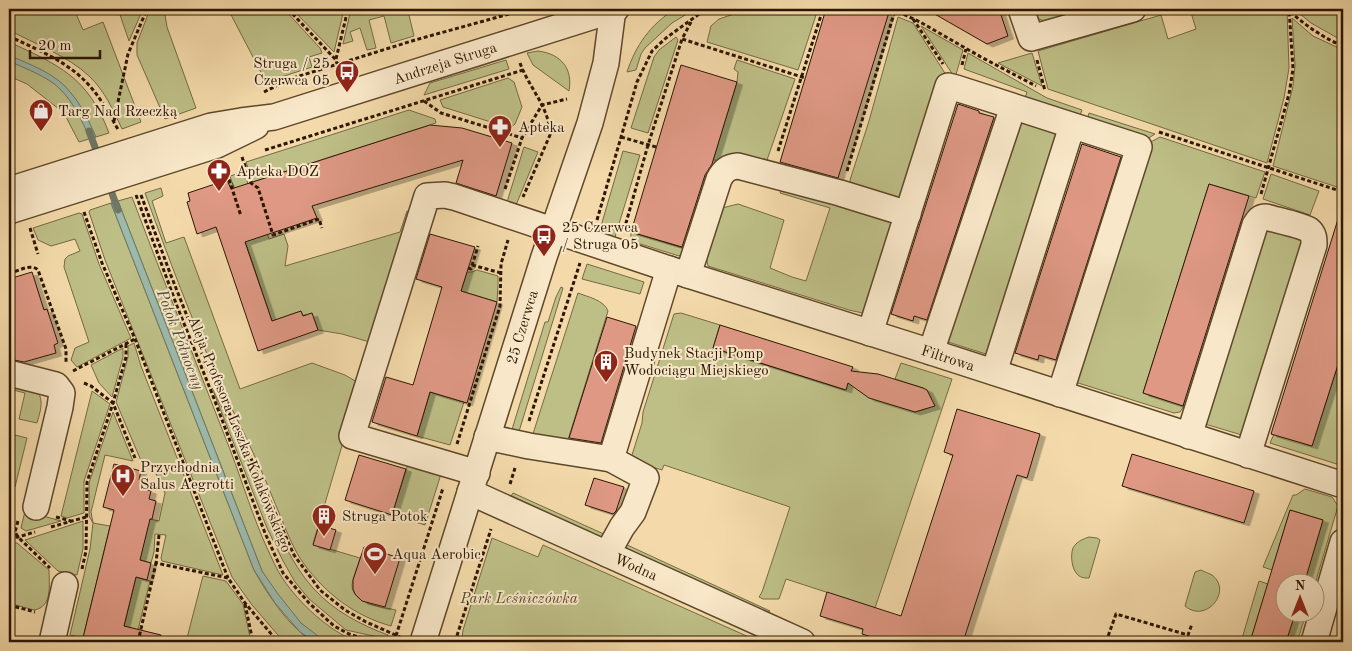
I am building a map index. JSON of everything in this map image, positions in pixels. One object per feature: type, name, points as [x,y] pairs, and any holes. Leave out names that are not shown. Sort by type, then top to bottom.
[{"type":"street","name":"Andrzeja Struga","points":[[9,190],[91,174],[129,170],[217,145],[274,117],[614,9]]},
{"type":"street","name":"25 Czerwca","points":[[414,640],[473,482],[553,230],[583,144],[606,63],[614,9]]},
{"type":"street","points":[[1021,9],[1031,38],[1132,9]]},
{"type":"street","points":[[870,333],[948,86],[1013,106],[1139,147],[1060,394]]},
{"type":"street","points":[[931,352],[1013,106]]},
{"type":"street","points":[[994,372],[1072,126]]},
{"type":"street","points":[[611,459],[679,272],[722,173],[731,166],[738,166],[908,214]]},
{"type":"street","name":"Andrzeja Struga","points":[[9,211],[91,174]]},
{"type":"street","name":"Wodna","points":[[516,217],[454,197],[445,195],[426,196],[352,436],[450,465],[501,505],[802,642]]},
{"type":"street","name":"Filtrowa","points":[[516,217],[679,272],[1343,485]]},
{"type":"street","points":[[1189,436],[1255,225],[1262,217],[1266,217],[1304,228],[1312,234],[1314,245],[1248,455]]},
{"type":"street","points":[[9,373],[51,383],[56,385],[62,393],[36,513]]},
{"type":"street","points":[[488,437],[522,445],[611,459],[646,478],[633,512],[607,554]]},
{"type":"street","points":[[1314,642],[1343,542]]},
{"type":"street","points":[[52,642],[68,576]]},
{"type":"path","points":[[114,122],[128,54],[147,9]]},
{"type":"path","points":[[288,9],[336,62]]},
{"type":"path","points":[[336,62],[348,9]]},
{"type":"path","points":[[262,94],[290,79],[336,62],[527,9]]},
{"type":"path","points":[[455,642],[494,519],[510,486],[578,269],[596,221],[637,82],[652,51],[666,38],[706,9]]},
{"type":"path","points":[[772,175],[822,9]]},
{"type":"path","points":[[840,194],[893,9],[913,18],[1016,77],[1054,94]]},
{"type":"path","points":[[1290,10],[1312,29],[1343,46]]},
{"type":"path","points":[[1260,196],[1289,94],[1293,68],[1290,10]]},
{"type":"path","points":[[913,18],[954,79],[956,88]]},
{"type":"path","points":[[623,233],[648,145],[682,39],[691,20]]},
{"type":"path","name":"Aleja Profesora Leszka Kołakowskiego","points":[[9,36],[72,69],[86,81],[114,122],[177,306],[214,396],[265,534],[283,573],[309,603],[334,626],[349,634],[376,642]]},
{"type":"path","points":[[1031,38],[1045,91]]},
{"type":"path","points":[[682,39],[803,77]]},
{"type":"path","points":[[956,88],[966,49]]},
{"type":"path","points":[[260,152],[523,70],[542,105],[550,128],[550,135],[519,206],[501,264],[500,306],[394,642]]},
{"type":"path","points":[[631,83],[637,82]]},
{"type":"path","points":[[503,194],[522,138],[542,105],[567,99]]},
{"type":"path","points":[[424,100],[441,113],[522,138]]},
{"type":"path","points":[[1152,130],[1343,192]]},
{"type":"path","points":[[622,137],[656,147]]},
{"type":"path","points":[[242,157],[251,183],[258,188],[273,235],[319,220],[322,228]]},
{"type":"path","points":[[223,163],[241,216]]},
{"type":"path","points":[[129,170],[210,374],[249,454],[294,555],[320,590],[345,610],[396,636],[414,640]]},
{"type":"path","points":[[83,209],[102,263],[135,339],[228,578],[278,642]]},
{"type":"path","points":[[31,234],[38,254]]},
{"type":"path","points":[[468,268],[471,269],[478,246]]},
{"type":"path","points":[[472,265],[501,273]]},
{"type":"path","points":[[9,274],[32,266],[38,270],[66,349],[66,366]]},
{"type":"path","points":[[66,375],[135,339]]},
{"type":"path","points":[[72,521],[36,513],[15,532],[18,537],[68,576],[86,550],[87,482],[113,404],[126,357],[126,343]]},
{"type":"path","points":[[83,382],[91,386],[113,404],[135,458]]},
{"type":"path","points":[[132,641],[138,642],[156,563],[159,535]]},
{"type":"path","points":[[156,563],[228,578]]},
{"type":"path","points":[[147,577],[153,578]]},
{"type":"path","points":[[245,602],[253,642]]},
{"type":"path","points":[[1106,642],[1116,614],[1188,635],[1192,624]]},
{"type":"green space","points":[[9,9],[74,9],[83,30],[103,22],[141,122],[122,129],[104,94],[89,76],[61,56],[9,30]]},
{"type":"green space","points":[[118,9],[143,9],[129,41]]},
{"type":"green space","points":[[150,9],[166,9],[167,27],[196,108],[165,119],[137,55],[137,43]]},
{"type":"green space","points":[[228,9],[284,9],[320,48],[322,53],[309,57],[312,67],[266,82]]},
{"type":"green space","points":[[292,9],[344,9],[334,52]]},
{"type":"green space","points":[[351,9],[391,9],[393,14],[408,11],[414,36],[391,43],[384,16],[369,20],[376,48],[367,50],[360,28],[350,32],[353,41],[343,44]]},
{"type":"green space","points":[[675,9],[695,9],[672,23],[645,48],[636,70],[627,72],[645,36],[658,22]]},
{"type":"green space","points":[[749,9],[818,9],[798,70],[707,42],[711,26],[719,19]]},
{"type":"green space","points":[[1043,9],[1091,9],[1047,22],[1039,19],[1033,12]]},
{"type":"green space","points":[[1190,9],[1287,9],[1289,68],[1284,98],[1267,163],[1048,89],[1038,51],[1161,15],[1168,39],[1196,29]]},
{"type":"green space","points":[[1294,9],[1343,9],[1343,41],[1311,23]]},
{"type":"green space","points":[[898,17],[913,23],[948,78],[904,206],[852,187],[850,180],[869,121]]},
{"type":"green space","points":[[1292,18],[1313,36],[1343,50],[1343,189],[1273,166],[1293,86],[1295,65]]},
{"type":"green space","points":[[921,26],[963,50],[955,78]]},
{"type":"green space","points":[[676,37],[678,40],[648,133],[631,128],[654,57],[659,50]]},
{"type":"green space","points":[[9,42],[43,58],[70,75],[92,98],[109,133],[79,142],[64,113],[27,84],[9,76]]},
{"type":"green space","points":[[538,51],[553,55],[564,64],[569,75],[569,91],[533,65],[527,53]]},
{"type":"green space","points":[[968,53],[1047,98],[1082,110],[1078,121],[1023,104],[1027,92],[964,69]]},
{"type":"green space","points":[[1032,53],[1042,86],[998,63]]},
{"type":"green space","points":[[506,60],[509,69],[424,95],[430,83]]},
{"type":"green space","points":[[737,60],[795,79],[766,163],[713,160],[737,82],[738,72],[734,69]]},
{"type":"green space","points":[[508,78],[514,82],[522,107],[515,124],[510,128],[443,107],[440,100]]},
{"type":"green space","points":[[409,110],[435,119],[436,123],[253,182],[246,162]]},
{"type":"green space","points":[[1089,113],[1155,134],[1144,141],[1086,124]]},
{"type":"green space","points":[[1020,119],[1058,128],[989,355],[948,342],[947,336]]},
{"type":"green space","points":[[1160,137],[1265,172],[1256,198],[1209,184],[1143,393],[1184,406],[1180,412],[1174,413],[1075,382],[1147,144]]},
{"type":"green space","points":[[524,147],[538,152],[516,205],[507,202]]},
{"type":"green space","points":[[623,151],[640,155],[615,237],[606,235],[601,226]]},
{"type":"green space","points":[[244,172],[248,184],[253,190],[269,239],[284,234],[288,246],[285,266],[400,232],[407,211],[416,213],[373,343],[342,334],[318,330],[312,313],[303,316],[301,311],[272,321],[238,220],[244,218],[230,176]]},
{"type":"green space","points":[[1271,174],[1319,191],[1310,215],[1263,199]]},
{"type":"green space","points":[[784,184],[898,218],[867,314],[708,266],[706,256],[722,208],[738,204],[784,220],[770,268],[806,281],[830,208],[780,193]]},
{"type":"green space","points":[[161,188],[163,196],[152,201],[166,243],[184,237],[240,389],[312,363],[345,375],[357,382],[359,388],[313,544],[360,558],[352,585],[353,591],[369,604],[396,610],[391,626],[353,610],[332,594],[313,575],[294,548],[259,465],[219,382],[162,241],[145,193]]},
{"type":"green space","points":[[132,197],[257,524],[276,567],[306,607],[336,631],[357,642],[328,643],[315,635],[299,622],[273,589],[262,571],[118,201]]},
{"type":"green space","points":[[111,203],[254,570],[286,618],[302,634],[315,642],[284,642],[252,605],[232,577],[105,260],[89,212]]},
{"type":"green space","points":[[79,213],[82,214],[99,264],[131,338],[77,367],[71,360],[75,348],[89,342],[64,267],[65,259],[68,256],[80,251],[75,239],[51,246],[38,240],[33,228]]},
{"type":"green space","points":[[1264,228],[1304,239],[1245,436],[1205,424]]},
{"type":"green space","points":[[631,232],[686,249],[679,256],[631,241]]},
{"type":"green space","points":[[587,264],[644,282],[640,294],[582,279]]},
{"type":"green space","points":[[477,270],[498,276],[497,302],[461,291],[467,272]]},
{"type":"green space","points":[[561,287],[563,288],[517,438],[510,436],[545,322],[548,322]]},
{"type":"green space","points":[[578,293],[603,304],[608,311],[567,443],[531,440]]},
{"type":"green space","points":[[681,313],[720,325],[713,348],[845,390],[849,380],[915,412],[928,406],[928,393],[923,388],[895,379],[901,363],[952,379],[875,608],[786,579],[779,599],[763,599],[759,597],[790,507],[664,465],[662,470],[639,463],[632,455],[642,423],[643,412],[674,314]]},
{"type":"green space","points":[[134,343],[141,366],[223,575],[162,561],[166,535],[155,534],[151,563],[140,560],[145,518],[159,521],[165,493],[152,465],[142,463],[116,402],[128,357],[128,346]]},
{"type":"green space","points":[[123,348],[123,357],[112,397],[99,383],[91,365]]},
{"type":"green space","points":[[1343,349],[1343,466],[1270,443],[1274,434],[1312,446]]},
{"type":"green space","points":[[9,382],[38,392],[41,403],[37,423],[19,419],[25,393],[9,389]]},
{"type":"green space","points":[[212,388],[248,460],[284,544],[303,575],[322,597],[339,611],[368,627],[388,635],[387,639],[346,630],[309,599],[295,582],[267,528]]},
{"type":"green space","points":[[92,391],[110,404],[84,481],[84,513],[67,518],[61,516]]},
{"type":"green space","points":[[430,392],[464,402],[450,445],[417,436]]},
{"type":"green space","points":[[113,412],[133,461],[105,455],[91,512],[93,523],[89,516],[89,483]]},
{"type":"green space","points":[[15,435],[27,438],[15,487],[9,485],[9,459]]},
{"type":"green space","points":[[408,464],[441,474],[425,525],[392,515]]},
{"type":"green space","points":[[1305,489],[1332,497],[1338,506],[1318,574],[1307,574],[1323,520],[1290,510],[1272,570],[1263,567],[1293,495]]},
{"type":"green space","points":[[513,493],[606,535],[603,538],[511,496]]},
{"type":"green space","points":[[25,511],[61,521],[26,531],[21,528]]},
{"type":"green space","points":[[83,521],[83,549],[77,575],[58,571],[25,540]]},
{"type":"green space","points":[[93,523],[110,526],[83,638],[70,635],[90,549]]},
{"type":"green space","points":[[1089,537],[1100,540],[1089,578],[1085,578],[1079,576],[1074,570],[1072,555],[1076,544]]},
{"type":"green space","name":"Park Leśniczówka","points":[[492,538],[538,557],[543,545],[760,642],[463,642],[463,630]]},
{"type":"green space","points":[[9,543],[17,543],[49,570],[49,594],[47,600],[40,608],[34,610],[9,603]]},
{"type":"green space","points":[[625,544],[770,611],[764,612],[628,550]]},
{"type":"green space","points":[[1201,570],[1212,575],[1218,582],[1220,589],[1214,603],[1201,611],[1185,606],[1195,572]]},
{"type":"green space","points":[[203,576],[226,581],[243,604],[251,642],[186,642]]},
{"type":"green space","points":[[136,577],[150,581],[138,630],[124,626]]},
{"type":"green space","points":[[1259,581],[1268,584],[1250,642],[1241,642]]},
{"type":"green space","points":[[1292,624],[1303,624],[1297,642],[1286,642]]},
{"type":"shaded area","points":[[9,55],[42,70],[65,86],[82,108],[96,137],[90,139],[74,106],[55,84],[9,61]]},
{"type":"shaded area","points":[[118,201],[262,571],[301,623],[326,642],[315,642],[300,632],[275,603],[254,570],[111,203]]},
{"type":"building","points":[[826,9],[890,9],[838,178],[780,162]]},
{"type":"building","points":[[926,9],[999,9],[1008,36],[987,44]]},
{"type":"building","points":[[681,65],[737,82],[712,164],[705,175],[682,247],[631,232]]},
{"type":"building","points":[[958,104],[994,117],[927,320],[914,316],[913,321],[891,314]]},
{"type":"building","points":[[430,125],[462,128],[512,143],[496,196],[456,183],[463,160],[312,206],[317,218],[245,242],[272,321],[301,311],[303,316],[312,313],[318,330],[258,351],[216,227],[197,234],[187,202],[190,201],[188,193],[227,180],[231,189]]},
{"type":"building","points":[[1082,144],[1121,157],[1056,360],[1039,355],[1038,360],[1015,353]]},
{"type":"building","points":[[1209,184],[1249,196],[1183,406],[1143,393]]},
{"type":"building","points":[[1339,216],[1343,216],[1343,349],[1312,446],[1271,434]]},
{"type":"building","points":[[430,234],[475,247],[461,291],[497,302],[467,403],[430,392],[417,436],[372,422],[386,377],[413,385],[442,287],[416,279]]},
{"type":"building","points":[[32,272],[44,310],[47,309],[58,343],[54,345],[56,353],[24,362],[9,359],[9,279]]},
{"type":"building","name":"Budynek Stacji Pomp Wodociągu Miejskiego","points":[[607,317],[636,326],[601,443],[569,438]]},
{"type":"building","points":[[720,325],[853,367],[851,371],[878,374],[923,388],[927,390],[935,406],[915,412],[869,398],[848,383],[846,390],[713,348]]},
{"type":"building","points":[[957,409],[1040,434],[1027,478],[1017,475],[963,642],[888,642],[862,634],[863,629],[820,616],[827,592],[901,616],[953,455],[944,452]]},
{"type":"building","points":[[1132,454],[1254,491],[1244,523],[1122,486]]},
{"type":"building","points":[[359,455],[406,469],[392,515],[345,500]]},
{"type":"building","points":[[114,464],[141,471],[139,480],[146,481],[144,489],[151,491],[149,499],[156,501],[140,560],[151,563],[147,580],[136,577],[124,626],[161,635],[160,642],[82,642],[114,510],[103,507]]},
{"type":"building","points":[[594,478],[624,487],[616,511],[613,514],[585,505]]},
{"type":"building","points":[[1290,510],[1323,520],[1307,574],[1274,574],[1274,624],[1292,624],[1286,642],[1250,642]]},
{"type":"building","name":"Struga Potok","points":[[319,525],[336,530],[330,550],[313,545]]},
{"type":"building","points":[[364,547],[400,558],[385,607],[362,601],[353,589],[353,580]]},
{"type":"waterway","name":"Potok Północny","points":[[89,131],[99,158]]},
{"type":"waterway","name":"Potok Północny","points":[[109,185],[118,210]]},
{"type":"place","name":"Struga / 25 Czerwca 05","points":[[347,93]]},
{"type":"place","name":"Targ Nad Rzeczką","points":[[41,132]]},
{"type":"place","name":"Apteka","points":[[500,148]]},
{"type":"place","name":"Apteka DOZ","points":[[219,192]]},
{"type":"place","name":"25 Czerwca / Struga 05","points":[[544,257]]},
{"type":"place","name":"Budynek Stacji Pomp Wodociągu Miejskiego","points":[[606,383]]},
{"type":"place","name":"Przychodnia Salus Aegrotti","points":[[123,497]]},
{"type":"place","name":"Struga Potok","points":[[324,537]]},
{"type":"place","name":"Aqua Aerobic","points":[[375,575]]}]
